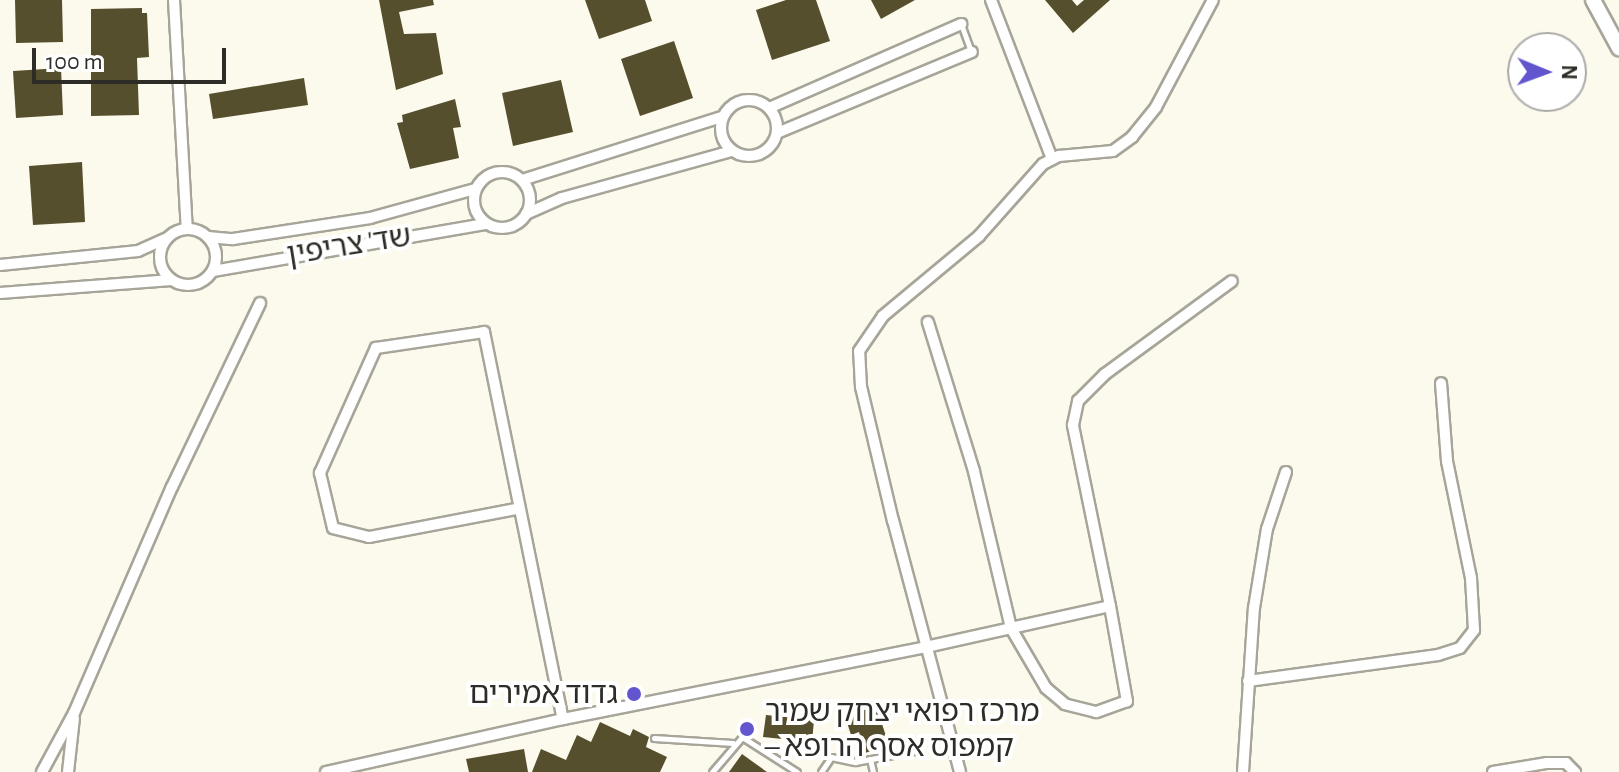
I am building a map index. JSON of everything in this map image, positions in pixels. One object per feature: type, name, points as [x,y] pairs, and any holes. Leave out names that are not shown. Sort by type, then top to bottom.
[{"type":"main road","points":[[1593,0],[1619,48]]},
{"type":"street","points":[[174,0],[187,229]]},
{"type":"street","points":[[991,0],[1052,159]]},
{"type":"street","points":[[960,772],[861,387],[859,351],[883,316],[979,236],[1052,159],[1113,151],[1132,137],[1156,107],[1211,2]]},
{"type":"street","points":[[961,24],[769,108],[743,100],[722,117],[522,180],[496,172],[475,189],[474,208],[485,224],[503,229],[526,214],[562,198],[732,151],[760,154],[777,133],[972,52]]},
{"type":"street","points":[[769,108],[777,133]]},
{"type":"street","points":[[722,117],[721,136],[732,151]]},
{"type":"street","points":[[522,180],[530,197],[526,214]]},
{"type":"street","name":"שד' צריפין","points":[[208,237],[233,239],[370,218],[475,189]]},
{"type":"street","name":"שד' צריפין","points":[[213,271],[485,224]]},
{"type":"street","points":[[0,265],[138,251],[187,229],[208,237],[216,253],[213,271],[199,283],[172,280],[0,293]]},
{"type":"street","points":[[167,238],[160,255],[172,280]]},
{"type":"street","points":[[928,322],[978,487],[1011,628],[1046,688],[1065,704],[1096,712],[1127,701],[1073,425],[1078,401],[1105,374],[1232,281]]},
{"type":"street","points":[[42,772],[74,713],[172,487],[260,303]]},
{"type":"street","points":[[516,509],[369,537],[333,528],[320,473],[376,348],[484,332],[516,509],[563,719]]},
{"type":"street","points":[[1248,681],[1438,655],[1460,648],[1474,630],[1471,578],[1447,461],[1441,383]]},
{"type":"street","points":[[1243,772],[1248,681],[1267,529],[1286,472]]},
{"type":"street","points":[[326,772],[563,719],[926,647],[1110,606]]},
{"type":"street","points":[[68,772],[74,713]]},
{"type":"street","points":[[1493,772],[1566,763],[1575,772]]},
{"type":"lane","points":[[961,24],[972,52]]},
{"type":"lane","points":[[712,772],[733,743],[742,737],[797,772]]},
{"type":"lane","points":[[654,738],[733,743]]},
{"type":"lane","points":[[821,772],[831,757],[870,759],[914,751]]},
{"type":"lane","points":[[870,759],[873,772]]},
{"type":"building","points":[[15,0],[62,0],[63,42],[16,43]]},
{"type":"building","points":[[379,0],[433,0],[434,5],[399,12],[404,34],[436,33],[443,74],[396,90]]},
{"type":"building","points":[[585,0],[645,0],[652,21],[599,39]]},
{"type":"building","points":[[786,0],[816,0],[830,41],[772,60],[756,10]]},
{"type":"building","points":[[871,0],[915,0],[881,19]]},
{"type":"building","points":[[1045,0],[1072,0],[1077,6],[1084,0],[1110,0],[1073,33]]},
{"type":"building","points":[[142,8],[142,13],[147,13],[149,57],[137,58],[139,115],[91,116],[91,9]]},
{"type":"building","points":[[674,41],[693,98],[640,116],[621,59]]},
{"type":"building","points":[[61,68],[63,115],[16,118],[13,71]]},
{"type":"building","points":[[304,78],[308,105],[213,119],[209,94]]},
{"type":"building","points":[[561,80],[573,132],[513,146],[502,93]]},
{"type":"building","points":[[455,99],[461,127],[453,128],[459,158],[410,169],[397,123],[403,122],[402,115]]},
{"type":"building","points":[[82,162],[85,222],[33,225],[29,166]]},
{"type":"building","points":[[861,700],[864,710],[887,703],[892,720],[882,724],[889,745],[865,753],[859,732],[851,735],[842,706]]},
{"type":"building","points":[[766,715],[814,720],[812,742],[763,737]]},
{"type":"building","points":[[600,722],[630,736],[633,729],[649,737],[646,747],[667,757],[660,772],[532,772],[541,749],[566,760],[577,735],[591,742]]},
{"type":"building","points":[[524,749],[528,772],[469,772],[466,759]]},
{"type":"building","points":[[742,754],[767,772],[729,772]]},
{"type":"place","name":"גדוד אמירים","points":[[634,694]]},
{"type":"place","name":"מרכז רפואי יצחק שמיר – קמפוס אסף הרופא","points":[[747,729]]}]
